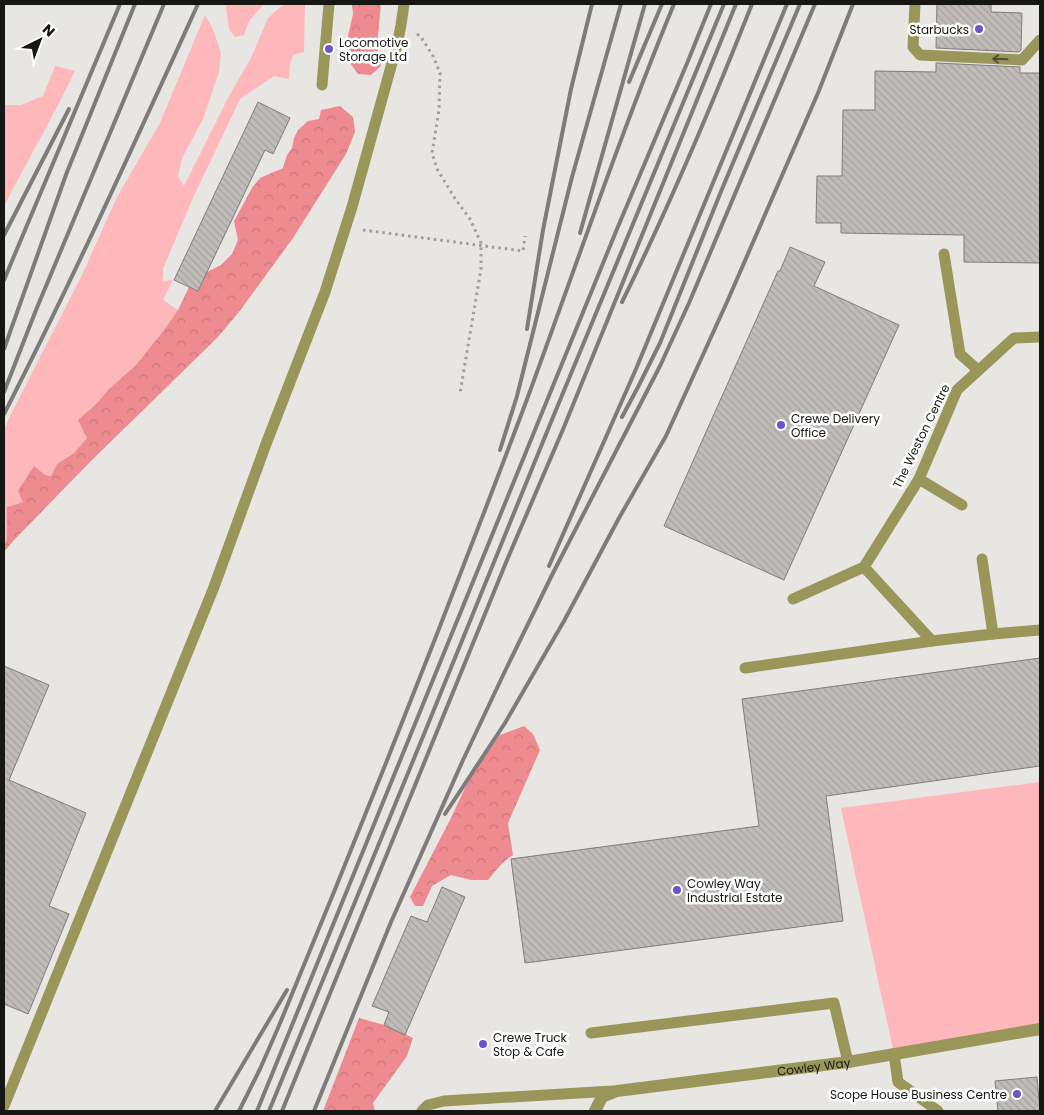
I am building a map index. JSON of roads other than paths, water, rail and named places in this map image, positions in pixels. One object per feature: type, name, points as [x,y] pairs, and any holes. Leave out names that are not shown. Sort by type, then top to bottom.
[{"type":"street","name":"Cowley Way","points":[[595,1111],[602,1097],[617,1091],[848,1062],[1040,1029]]},
{"type":"lane","points":[[322,85],[329,4]]},
{"type":"lane","points":[[4,1106],[214,587],[266,444],[325,292],[352,208],[397,45],[404,4]]},
{"type":"lane","points":[[915,4],[914,47],[920,56],[1022,60],[1040,40]]},
{"type":"lane","points":[[944,254],[960,354],[978,370]]},
{"type":"lane","name":"The Weston Centre","points":[[864,567],[919,479],[957,390],[1014,338],[1040,336]]},
{"type":"lane","points":[[919,479],[962,505]]},
{"type":"lane","points":[[982,559],[993,634]]},
{"type":"lane","points":[[793,599],[864,567],[932,641]]},
{"type":"lane","points":[[745,668],[932,641],[1040,630]]},
{"type":"lane","points":[[591,1033],[834,1003],[848,1062]]},
{"type":"lane","points":[[894,1054],[898,1082],[938,1111]]},
{"type":"lane","points":[[422,1111],[428,1105],[444,1100],[617,1091]]},
{"type":"railway","points":[[4,280],[120,4]]},
{"type":"railway","points":[[4,349],[67,172],[135,4]]},
{"type":"railway","points":[[4,392],[36,310],[164,4]]},
{"type":"railway","points":[[4,414],[79,261],[198,4]]},
{"type":"railway","points":[[527,329],[543,230],[571,89],[592,4]]},
{"type":"railway","points":[[500,450],[517,396],[572,177],[621,4]]},
{"type":"railway","points":[[580,233],[645,4]]},
{"type":"railway","points":[[629,82],[662,4]]},
{"type":"railway","points":[[239,1111],[278,1028],[435,638],[526,402],[598,202],[674,4]]},
{"type":"railway","points":[[257,1111],[617,229],[711,4]]},
{"type":"railway","points":[[269,1111],[724,4]]},
{"type":"railway","points":[[282,1111],[736,4]]},
{"type":"railway","points":[[622,302],[690,154],[752,4]]},
{"type":"railway","points":[[549,566],[636,369],[787,4]]},
{"type":"railway","points":[[622,417],[660,343],[800,4]]},
{"type":"railway","points":[[314,1111],[391,922],[463,760],[553,573],[660,366],[689,303],[815,4]]},
{"type":"railway","points":[[445,814],[505,723],[564,621],[619,518],[666,436],[818,93],[853,4]]},
{"type":"railway","points":[[4,235],[69,109]]},
{"type":"railway","points":[[215,1111],[287,990]]},
{"type":"place","name":"Starbucks","points":[[979,29]]},
{"type":"place","name":"Locomotive Storage Ltd","points":[[329,49]]},
{"type":"place","name":"Crewe Delivery Office","points":[[781,425]]},
{"type":"place","name":"Cowley Way Industrial Estate","points":[[677,890]]},
{"type":"place","name":"Crewe Truck Stop & Cafe","points":[[483,1044]]},
{"type":"place","name":"Scope House Business Centre","points":[[1017,1094]]}]
